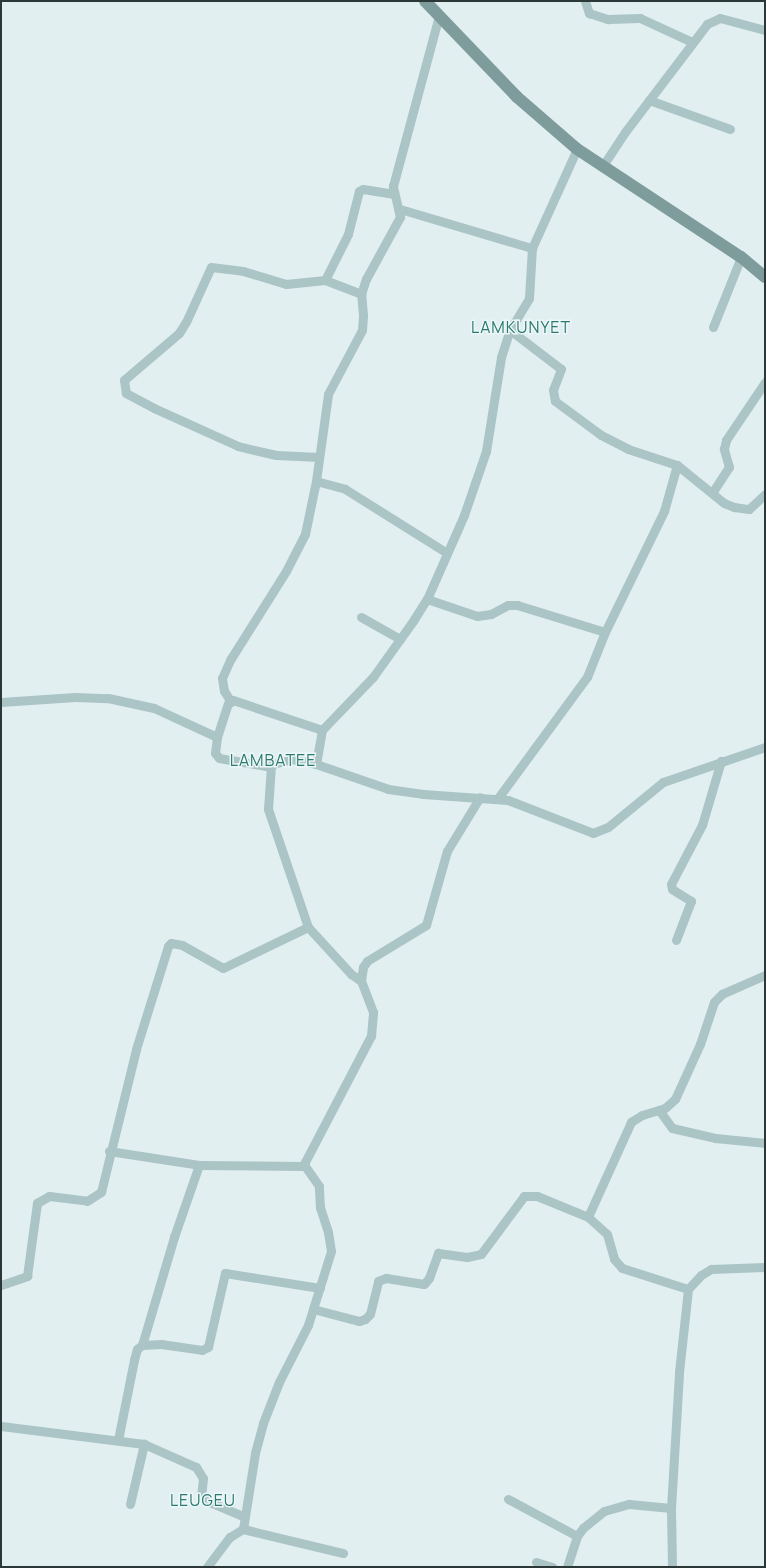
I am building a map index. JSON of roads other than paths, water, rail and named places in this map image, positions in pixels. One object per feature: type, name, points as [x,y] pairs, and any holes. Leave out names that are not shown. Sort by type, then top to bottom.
[{"type":"street","points":[[425,1],[517,97],[577,149],[602,167],[741,257],[765,277]]},
{"type":"street","points":[[585,1],[590,13],[608,19],[640,18],[692,42]]},
{"type":"street","points":[[231,702],[224,691],[222,678],[230,660],[286,571],[305,534],[316,481],[328,394],[362,330],[363,315],[361,294],[366,279],[397,224],[400,210],[393,194],[398,163],[439,16]]},
{"type":"street","points":[[602,167],[649,100],[707,24],[720,18],[765,30]]},
{"type":"street","points":[[649,100],[730,129]]},
{"type":"street","points":[[316,764],[322,730],[373,677],[427,599],[464,514],[486,451],[501,357],[510,330],[529,298],[532,248],[577,149]]},
{"type":"street","points":[[324,280],[348,234],[359,191],[363,189],[393,194]]},
{"type":"street","points":[[400,210],[532,248]]},
{"type":"street","points":[[713,327],[741,257]]},
{"type":"street","points":[[319,457],[276,455],[238,446],[154,408],[126,393],[123,384],[124,380],[182,327],[211,267],[243,271],[286,284],[324,280],[361,294]]},
{"type":"street","points":[[510,330],[561,369],[553,390],[555,401],[600,435],[628,449],[677,466],[724,503],[743,509],[749,508],[758,503],[765,494]]},
{"type":"street","points":[[712,493],[729,467],[724,449],[726,440],[765,382]]},
{"type":"street","points":[[498,798],[582,685],[605,632],[664,510],[677,466]]},
{"type":"street","points":[[316,481],[345,488],[447,553]]},
{"type":"street","points":[[427,599],[477,616],[491,614],[508,604],[517,605],[605,632]]},
{"type":"street","points":[[361,617],[400,639]]},
{"type":"street","points":[[1,702],[75,696],[108,698],[154,708],[217,737]]},
{"type":"street","points":[[231,702],[240,702],[322,730]]},
{"type":"street","points":[[231,702],[217,737],[215,753],[219,758],[271,766],[287,760],[316,764],[388,789],[498,798],[516,802],[586,833],[593,833],[608,827],[663,782],[765,747]]},
{"type":"street","points":[[676,940],[691,901],[672,889],[671,884],[702,825],[721,761]]},
{"type":"street","points":[[271,766],[268,809],[308,927],[351,974],[361,981]]},
{"type":"street","points":[[243,1530],[255,1453],[263,1423],[314,1309],[328,1263],[331,1242],[320,1208],[319,1186],[305,1166],[306,1159],[371,1036],[373,1012],[361,981],[363,967],[367,961],[426,925],[447,851],[480,797]]},
{"type":"street","points":[[1,1285],[27,1276],[37,1203],[48,1196],[87,1201],[95,1198],[101,1192],[109,1151],[136,1049],[168,946],[171,943],[182,945],[223,968],[308,927]]},
{"type":"street","points":[[588,1217],[631,1122],[670,1104],[684,1081],[700,1044],[709,1011],[717,998],[745,982],[765,975]]},
{"type":"street","points":[[659,1110],[672,1128],[715,1138],[765,1143]]},
{"type":"street","points":[[109,1151],[199,1166],[305,1166]]},
{"type":"street","points":[[118,1440],[137,1349],[142,1345],[174,1237],[199,1166]]},
{"type":"street","points":[[314,1309],[359,1321],[365,1319],[370,1314],[378,1281],[386,1278],[424,1284],[429,1278],[438,1253],[467,1257],[481,1254],[524,1196],[537,1196],[588,1217],[607,1234],[614,1259],[622,1268],[688,1289]]},
{"type":"street","points":[[672,1567],[671,1508],[679,1372],[688,1289],[701,1275],[711,1269],[765,1267]]},
{"type":"street","points":[[142,1345],[161,1344],[202,1350],[208,1347],[225,1273],[320,1288]]},
{"type":"street","points":[[1,1426],[144,1444],[196,1467],[203,1478],[201,1497],[245,1516]]},
{"type":"street","points":[[130,1504],[144,1444]]},
{"type":"street","points":[[508,1499],[577,1536]]},
{"type":"street","points":[[567,1567],[577,1536],[595,1517],[616,1506],[644,1504],[671,1508]]},
{"type":"street","points":[[207,1567],[230,1537],[243,1530],[342,1554]]},
{"type":"street","points":[[536,1562],[552,1567]]},
{"type":"district","name":"LAMKUNYET","points":[[521,327]]},
{"type":"district","name":"LAMBATEE","points":[[273,760]]},
{"type":"district","name":"LEUGEU","points":[[203,1500]]}]
